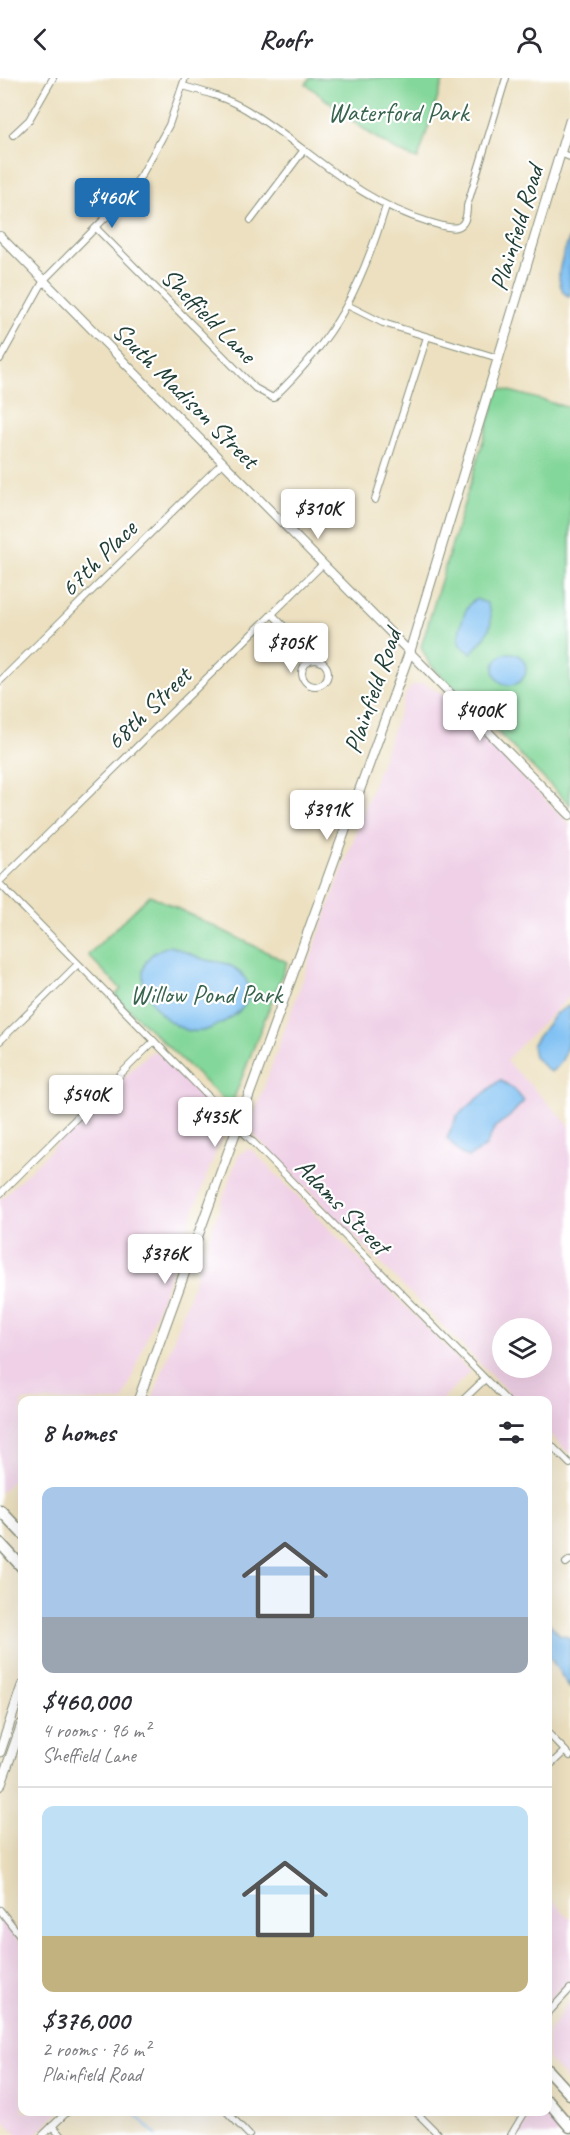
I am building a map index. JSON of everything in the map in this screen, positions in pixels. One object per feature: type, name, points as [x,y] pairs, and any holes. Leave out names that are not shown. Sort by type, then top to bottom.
[{"type":"highway","points":[[0,1510],[18,1529]]},
{"type":"highway","points":[[0,1543],[18,1563]]},
{"type":"highway","points":[[552,2074],[570,2094]]},
{"type":"highway","points":[[552,2106],[570,2127]]},
{"type":"main road","name":"Plainfield Road","points":[[140,1396],[410,651],[560,153],[567,140],[570,121]]},
{"type":"main road","points":[[0,1752],[18,1698]]},
{"type":"main road","points":[[0,1786],[18,1738]]},
{"type":"street","points":[[13,135],[29,120],[53,78]]},
{"type":"street","points":[[0,359],[44,280],[129,192],[151,160],[169,125],[185,78]]},
{"type":"street","points":[[183,86],[222,98],[244,108],[348,184],[386,206],[453,230],[465,219],[506,78]]},
{"type":"street","points":[[251,220],[303,151]]},
{"type":"street","points":[[560,153],[570,157]]},
{"type":"street","points":[[386,206],[368,261],[349,306],[382,323],[498,358]]},
{"type":"street","name":"Sheffield Lane","points":[[96,228],[255,388],[273,399],[318,352],[349,306]]},
{"type":"street","name":"South Madison Street","points":[[0,236],[570,814]]},
{"type":"street","points":[[375,500],[427,337]]},
{"type":"street","name":"67th Place","points":[[0,681],[223,462]]},
{"type":"street","name":"68th Street","points":[[0,883],[323,564]]},
{"type":"street","points":[[272,614],[313,660],[325,664],[328,672],[326,681],[318,686],[307,683],[303,676],[306,664],[313,660]]},
{"type":"street","name":"Adams Street","points":[[0,883],[502,1396]]},
{"type":"street","points":[[0,1041],[78,964]]},
{"type":"street","points":[[0,1194],[154,1041]]},
{"type":"street","points":[[467,1396],[485,1379]]},
{"type":"street","points":[[552,1446],[570,1464]]},
{"type":"street","points":[[552,1736],[568,1753],[552,1764]]},
{"type":"street","points":[[0,1910],[18,1933]]},
{"type":"street","points":[[552,2009],[570,1989]]},
{"type":"street","points":[[43,2135],[63,2116]]},
{"type":"street","points":[[231,2116],[249,2135]]},
{"type":"street","points":[[420,2116],[439,2135]]},
{"type":"street","points":[[511,2135],[523,2116]]},
{"type":"street","points":[[52,2126],[60,2135]]},
{"type":"shaded area","points":[[423,683],[443,695],[570,825],[570,996],[506,1060],[570,1126],[570,1454],[552,1436],[552,1396],[512,1396],[494,1378],[552,1378],[552,1318],[492,1318],[492,1376],[256,1137],[250,1126],[406,694],[412,686]]},
{"type":"shaded area","points":[[154,1051],[159,1053],[224,1118],[225,1127],[125,1396],[18,1396],[18,1475],[0,1493],[0,1200],[148,1054]]},
{"type":"shaded area","points":[[247,1149],[253,1151],[470,1372],[445,1396],[154,1396],[238,1156]]},
{"type":"shaded area","points":[[552,1900],[570,1919],[570,1979],[552,1997]]},
{"type":"shaded area","points":[[0,1917],[18,1941],[18,2116],[55,2116],[35,2135],[18,2135],[0,2116]]},
{"type":"shaded area","points":[[570,2000],[570,2083],[552,2063],[552,2026]]},
{"type":"shaded area","points":[[532,2116],[547,2116],[568,2135],[514,2135]]},
{"type":"green space","name":"Waterford Park","points":[[310,78],[444,78],[418,159],[390,147],[360,126],[306,84]]},
{"type":"green space","points":[[499,388],[570,408],[570,805],[429,663],[421,647]]},
{"type":"green space","name":"Willow Pond Park","points":[[150,895],[287,962],[232,1103],[227,1103],[115,996],[121,989],[88,955]]},
{"type":"water","points":[[570,236],[570,296],[566,295],[562,288],[559,274]]},
{"type":"water","points":[[475,599],[487,603],[491,618],[488,631],[471,653],[460,645],[459,634],[465,613]]},
{"type":"water","points":[[510,653],[521,658],[526,669],[521,680],[510,685],[499,680],[494,669],[499,658]]},
{"type":"water","points":[[170,946],[203,959],[227,964],[239,971],[247,982],[249,990],[245,1005],[232,1017],[217,1026],[193,1031],[177,1026],[162,1015],[150,1000],[144,984],[144,968],[152,955]]},
{"type":"water","points":[[570,1005],[568,1043],[562,1061],[550,1072],[534,1057],[532,1045],[555,1014]]},
{"type":"water","points":[[500,1080],[514,1089],[524,1101],[509,1117],[495,1127],[486,1146],[469,1157],[461,1154],[447,1138],[457,1116]]},
{"type":"water","points":[[552,1626],[559,1634],[570,1638],[570,1688],[552,1661]]},
{"type":"waterway","points":[[137,2116],[156,2135]]}]
